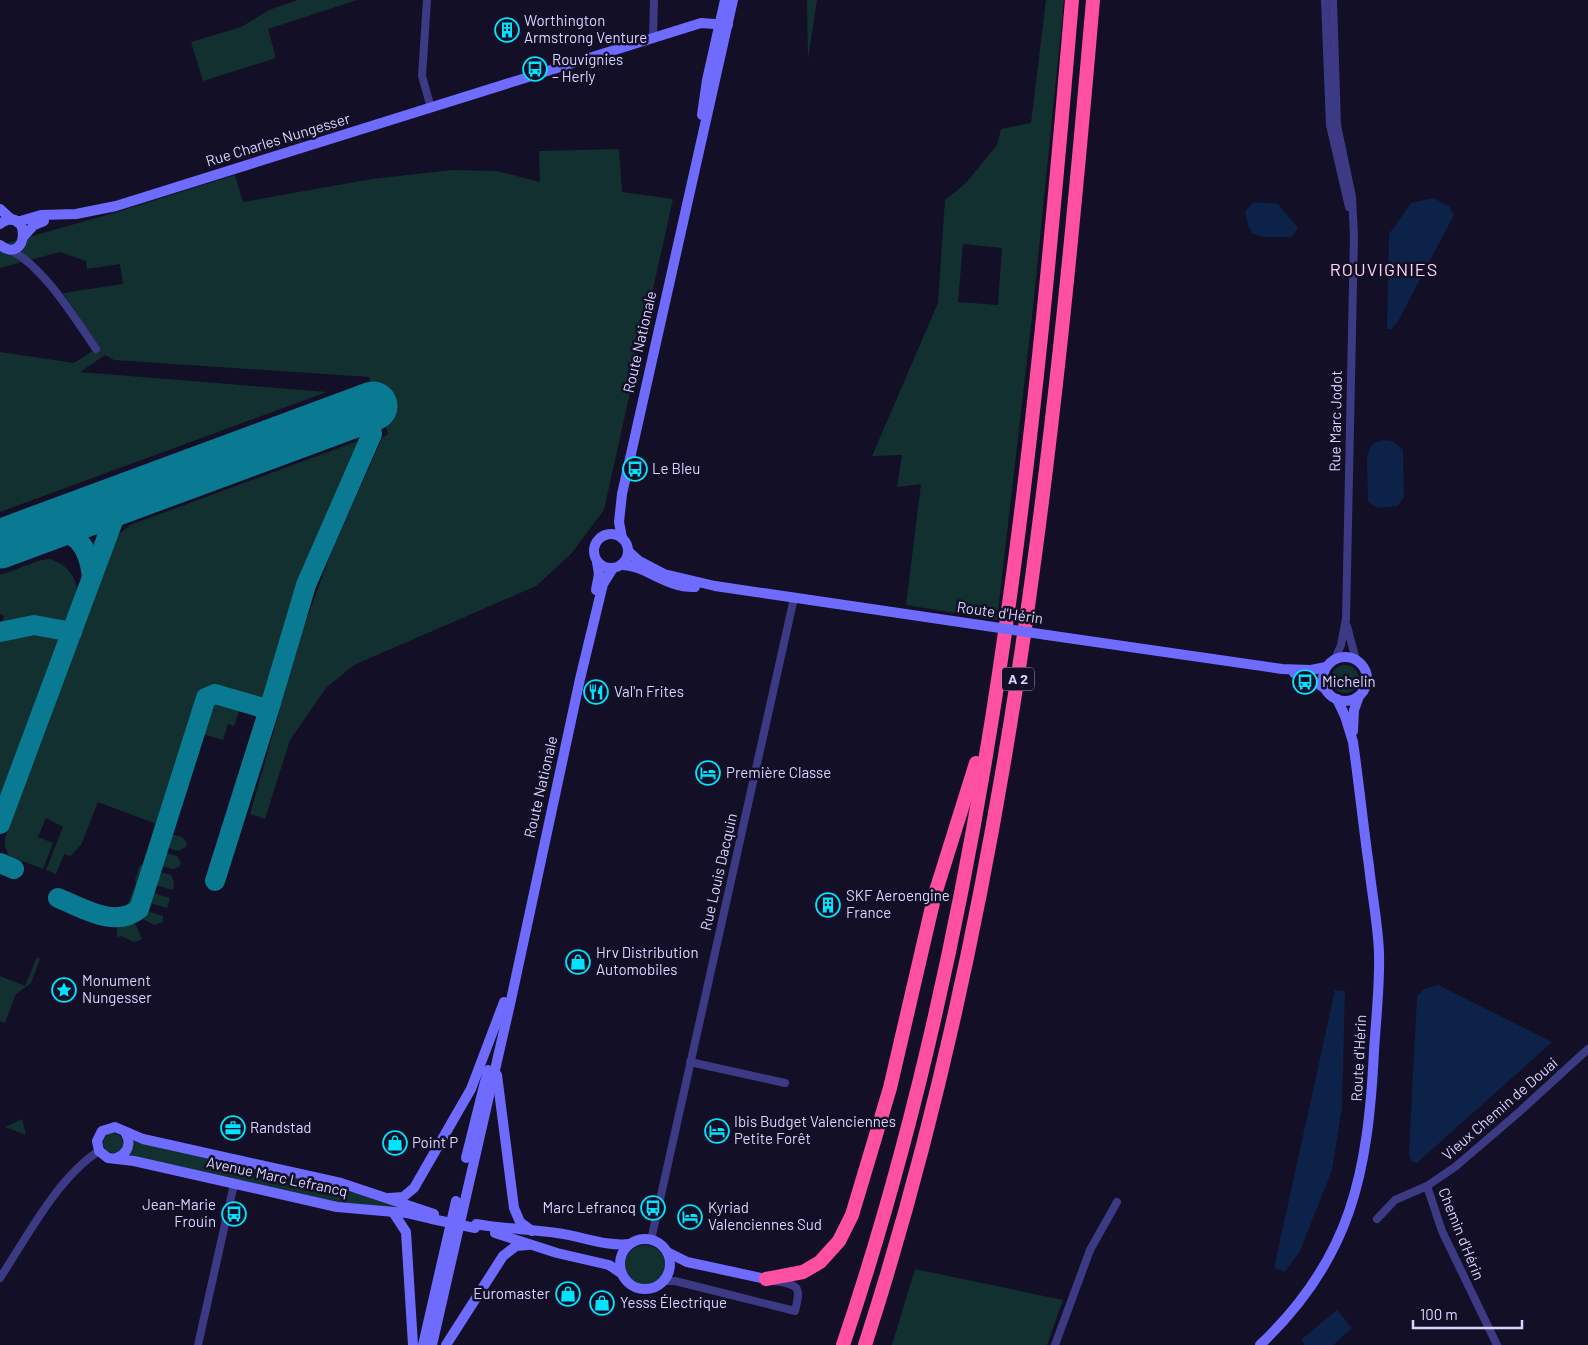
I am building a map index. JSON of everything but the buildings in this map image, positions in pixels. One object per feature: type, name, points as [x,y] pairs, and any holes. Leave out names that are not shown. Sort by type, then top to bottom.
[{"type":"highway","name":"A 2","points":[[843,1345],[897,1165],[933,1021],[968,852],[996,688],[1022,502],[1040,347],[1072,0]]},
{"type":"highway","name":"A 2","points":[[865,1345],[907,1206],[943,1070],[970,945],[1002,778],[1023,644],[1048,460],[1068,273],[1093,0]]},
{"type":"highway","points":[[766,1279],[804,1272],[820,1262],[839,1241],[852,1215],[890,1088],[935,894],[977,760],[996,688]]},
{"type":"street","points":[[427,0],[422,76],[431,108]]},
{"type":"street","points":[[653,39],[654,0]]},
{"type":"street","name":"Route Nationale","points":[[723,29],[725,0]]},
{"type":"street","name":"Route Nationale","points":[[622,538],[619,522],[622,494],[697,154],[707,80],[733,0]]},
{"type":"street","name":"Rue Marc Jodot","points":[[1325,0],[1331,130],[1353,223]]},
{"type":"street","name":"Rue Marc Jodot","points":[[1332,0],[1338,129],[1351,190],[1353,223],[1346,619],[1341,645],[1335,658]]},
{"type":"street","name":"Rue Charles Nungesser","points":[[5,247],[19,246],[32,226],[41,222],[84,218],[116,206],[705,22],[723,29]]},
{"type":"street","name":"Rue Charles Nungesser","points":[[0,224],[41,215],[76,214],[116,206]]},
{"type":"street","points":[[0,210],[23,229],[23,238],[30,263]]},
{"type":"street","points":[[5,247],[30,263],[63,302],[96,349]]},
{"type":"street","points":[[604,535],[614,534],[622,538],[628,551],[626,558],[617,567],[604,567],[597,562],[594,548],[612,521],[622,494]]},
{"type":"street","name":"Route d'Hérin","points":[[628,551],[639,561],[659,572],[715,586],[1282,669],[1311,670],[1326,667]]},
{"type":"street","name":"Route Nationale","points":[[580,679],[598,581],[597,562]]},
{"type":"street","name":"Route d'Hérin","points":[[617,567],[632,566],[660,580],[681,586],[715,586]]},
{"type":"street","name":"Route Nationale","points":[[530,902],[603,584],[617,567]]},
{"type":"street","name":"Rue Louis Dacquin","points":[[650,1240],[794,598]]},
{"type":"street","name":"Rue Marc Jodot","points":[[1346,619],[1351,646],[1356,660]]},
{"type":"street","points":[[1348,657],[1356,660],[1364,667],[1367,677],[1365,686],[1359,696],[1350,700],[1337,700],[1324,688],[1322,679],[1326,667],[1335,658],[1348,657]]},
{"type":"street","name":"Route d'Hérin","points":[[1282,669],[1306,677],[1324,688]]},
{"type":"street","name":"Route d'Hérin","points":[[1260,1345],[1295,1307],[1326,1262],[1351,1207],[1366,1149],[1374,1072],[1379,952],[1353,742],[1354,710],[1359,696]]},
{"type":"street","name":"Route d'Hérin","points":[[1337,700],[1345,716],[1353,742]]},
{"type":"street","points":[[423,1345],[504,1002],[530,902]]},
{"type":"street","points":[[432,1345],[496,1063],[530,902]]},
{"type":"street","points":[[384,1199],[403,1197],[414,1188],[471,1089],[504,1002]]},
{"type":"street","name":"Vieux Chemin de Douai","points":[[1376,1219],[1400,1197],[1427,1186],[1454,1167],[1518,1113],[1588,1049]]},
{"type":"street","points":[[690,1062],[785,1083]]},
{"type":"street","points":[[496,1063],[514,1208],[520,1222],[532,1231]]},
{"type":"street","name":"Avenue Marc Lefrancq","points":[[115,1127],[148,1140],[341,1184],[433,1217],[342,1208],[116,1158],[108,1158],[99,1152],[97,1141],[102,1131],[115,1127]]},
{"type":"street","points":[[116,1158],[124,1155],[128,1148],[128,1139],[124,1132]]},
{"type":"street","points":[[0,1278],[67,1178],[84,1161],[99,1152]]},
{"type":"street","points":[[198,1345],[234,1184]]},
{"type":"street","name":"Chemin d'Hérin","points":[[1427,1186],[1442,1231],[1497,1345]]},
{"type":"street","points":[[1055,1345],[1090,1250],[1117,1202]]},
{"type":"street","points":[[393,1212],[406,1232],[413,1345]]},
{"type":"street","points":[[433,1217],[476,1226],[561,1233],[616,1245],[630,1244],[638,1240],[650,1240],[659,1243],[668,1252],[687,1262],[789,1283],[797,1288],[799,1293],[795,1311],[684,1283],[664,1281]]},
{"type":"street","points":[[476,1226],[532,1245],[612,1266],[622,1273]]},
{"type":"street","points":[[630,1244],[621,1255],[622,1273],[627,1282],[640,1289],[653,1288],[664,1281],[670,1266],[668,1252]]},
{"type":"street","points":[[446,1345],[504,1256],[516,1246],[532,1245]]},
{"type":"green space","points":[[298,0],[357,0],[268,29],[276,58],[203,81],[191,42],[241,27],[269,10]]},
{"type":"green space","points":[[807,0],[817,0],[808,60]]},
{"type":"green space","points":[[1046,0],[1064,0],[1033,308],[997,620],[906,605],[921,484],[897,487],[902,455],[872,456],[938,303],[945,200],[966,183],[997,145],[1001,129],[1031,123]],"holes":[[[963,244],[1002,248],[998,305],[958,302]]]},
{"type":"green space","points":[[619,149],[622,192],[673,199],[604,510],[571,554],[536,586],[354,665],[326,688],[290,740],[265,819],[250,814],[303,629],[332,551],[382,438],[388,434],[369,377],[114,360],[105,355],[80,372],[327,392],[0,512],[0,352],[74,363],[99,347],[63,293],[123,284],[120,264],[87,269],[86,261],[60,252],[0,268],[0,245],[114,213],[235,175],[243,202],[372,179],[452,170],[497,171],[540,182],[539,151]]},
{"type":"green space","points":[[366,438],[302,584],[268,697],[258,703],[215,690],[205,694],[162,826],[98,802],[81,845],[70,856],[64,854],[56,874],[46,870],[63,827],[46,818],[38,837],[53,843],[43,869],[9,856],[5,847],[5,837],[112,546],[119,534],[130,525]]},
{"type":"green space","points":[[50,559],[65,567],[75,581],[75,596],[65,622],[63,624],[28,620],[0,627],[4,616],[0,614],[0,575],[41,560]]},
{"type":"green space","points":[[31,629],[61,634],[0,799],[0,636]]},
{"type":"green space","points":[[1345,665],[1355,669],[1359,679],[1355,689],[1345,693],[1335,689],[1331,679],[1335,669]]},
{"type":"green space","points":[[221,699],[241,705],[234,726],[228,724],[223,740],[199,733],[207,709]]},
{"type":"green space","points":[[171,834],[182,837],[187,843],[186,847],[178,851],[163,846],[167,837]]},
{"type":"green space","points":[[162,852],[177,856],[181,863],[179,867],[173,869],[158,865]]},
{"type":"green space","points":[[140,865],[149,867],[144,887],[135,905],[124,913],[136,883],[135,880]]},
{"type":"green space","points":[[156,871],[171,875],[174,882],[173,890],[152,884]]},
{"type":"green space","points":[[150,892],[170,898],[167,908],[147,902]]},
{"type":"green space","points":[[144,910],[163,916],[163,922],[154,925],[137,916]]},
{"type":"green space","points":[[130,921],[136,925],[142,939],[134,942],[121,936],[117,937],[117,925]]},
{"type":"green space","points":[[37,957],[40,959],[31,983],[16,994],[5,1023],[0,1021],[0,976],[25,986]]},
{"type":"green space","points":[[22,1119],[26,1135],[5,1127]]},
{"type":"green space","points":[[109,1133],[117,1133],[123,1139],[123,1147],[117,1153],[109,1153],[103,1147],[103,1139]]},
{"type":"green space","points":[[132,1139],[335,1185],[404,1208],[336,1204],[127,1156]]},
{"type":"green space","points":[[645,1245],[659,1251],[665,1265],[659,1279],[645,1285],[631,1279],[625,1265],[631,1251]]},
{"type":"green space","points":[[915,1269],[1063,1300],[1047,1345],[892,1345]]},
{"type":"water","points":[[1433,198],[1449,206],[1454,215],[1397,323],[1391,329],[1387,329],[1389,234],[1411,203]]},
{"type":"water","points":[[1254,202],[1278,204],[1298,228],[1292,237],[1263,237],[1252,233],[1245,211]]},
{"type":"water","points":[[1384,440],[1393,441],[1403,450],[1404,497],[1398,506],[1378,508],[1368,502],[1367,456],[1372,444]]},
{"type":"water","points":[[1438,985],[1552,1042],[1417,1163],[1411,1161],[1409,1153],[1417,996],[1424,989]]},
{"type":"water","points":[[1335,990],[1345,991],[1342,1107],[1332,1170],[1300,1251],[1285,1272],[1274,1268]]},
{"type":"water","points":[[1337,1310],[1352,1328],[1333,1345],[1305,1345],[1301,1340]]},
{"type":"taxiway","points":[[58,898],[88,911],[109,917],[130,915],[139,909],[206,698],[215,694],[263,708],[271,703],[306,585],[372,434],[371,428],[366,421],[358,417],[343,417]]},
{"type":"taxiway","points":[[0,824],[116,513],[123,503],[134,495]]},
{"type":"taxiway","points":[[39,530],[61,532],[77,540],[83,546],[87,555],[92,577]]},
{"type":"taxiway","points":[[0,632],[34,625],[72,632]]},
{"type":"taxiway","points":[[215,881],[271,703]]},
{"type":"taxiway","points":[[0,863],[14,869]]},
{"type":"runway","points":[[0,544],[373,406]]},
{"type":"place","name":"Worthington Armstrong Venture","points":[[507,30]]},
{"type":"place","name":"Rouvignies – Herly","points":[[535,69]]},
{"type":"place","name":"Le Bleu","points":[[635,469]]},
{"type":"place","name":"Michelin","points":[[1305,682]]},
{"type":"place","name":"Val'n Frites","points":[[596,692]]},
{"type":"place","name":"Première Classe","points":[[708,773]]},
{"type":"place","name":"SKF Aeroengine France","points":[[828,905]]},
{"type":"place","name":"Hrv Distribution Automobiles","points":[[578,962]]},
{"type":"place","name":"Monument Nungesser","points":[[64,990]]},
{"type":"place","name":"Randstad","points":[[233,1128]]},
{"type":"place","name":"Ibis Budget Valenciennes Petite Forêt","points":[[717,1131]]},
{"type":"place","name":"Point P","points":[[395,1143]]},
{"type":"place","name":"Marc Lefrancq","points":[[653,1208]]},
{"type":"place","name":"Jean-Marie Frouin","points":[[234,1214]]},
{"type":"place","name":"Kyriad Valenciennes Sud","points":[[690,1217]]},
{"type":"place","name":"Euromaster","points":[[568,1294]]},
{"type":"place","name":"Yesss Électrique","points":[[602,1303]]},
{"type":"district","name":"ROUVIGNIES","points":[[1384,270]]}]
